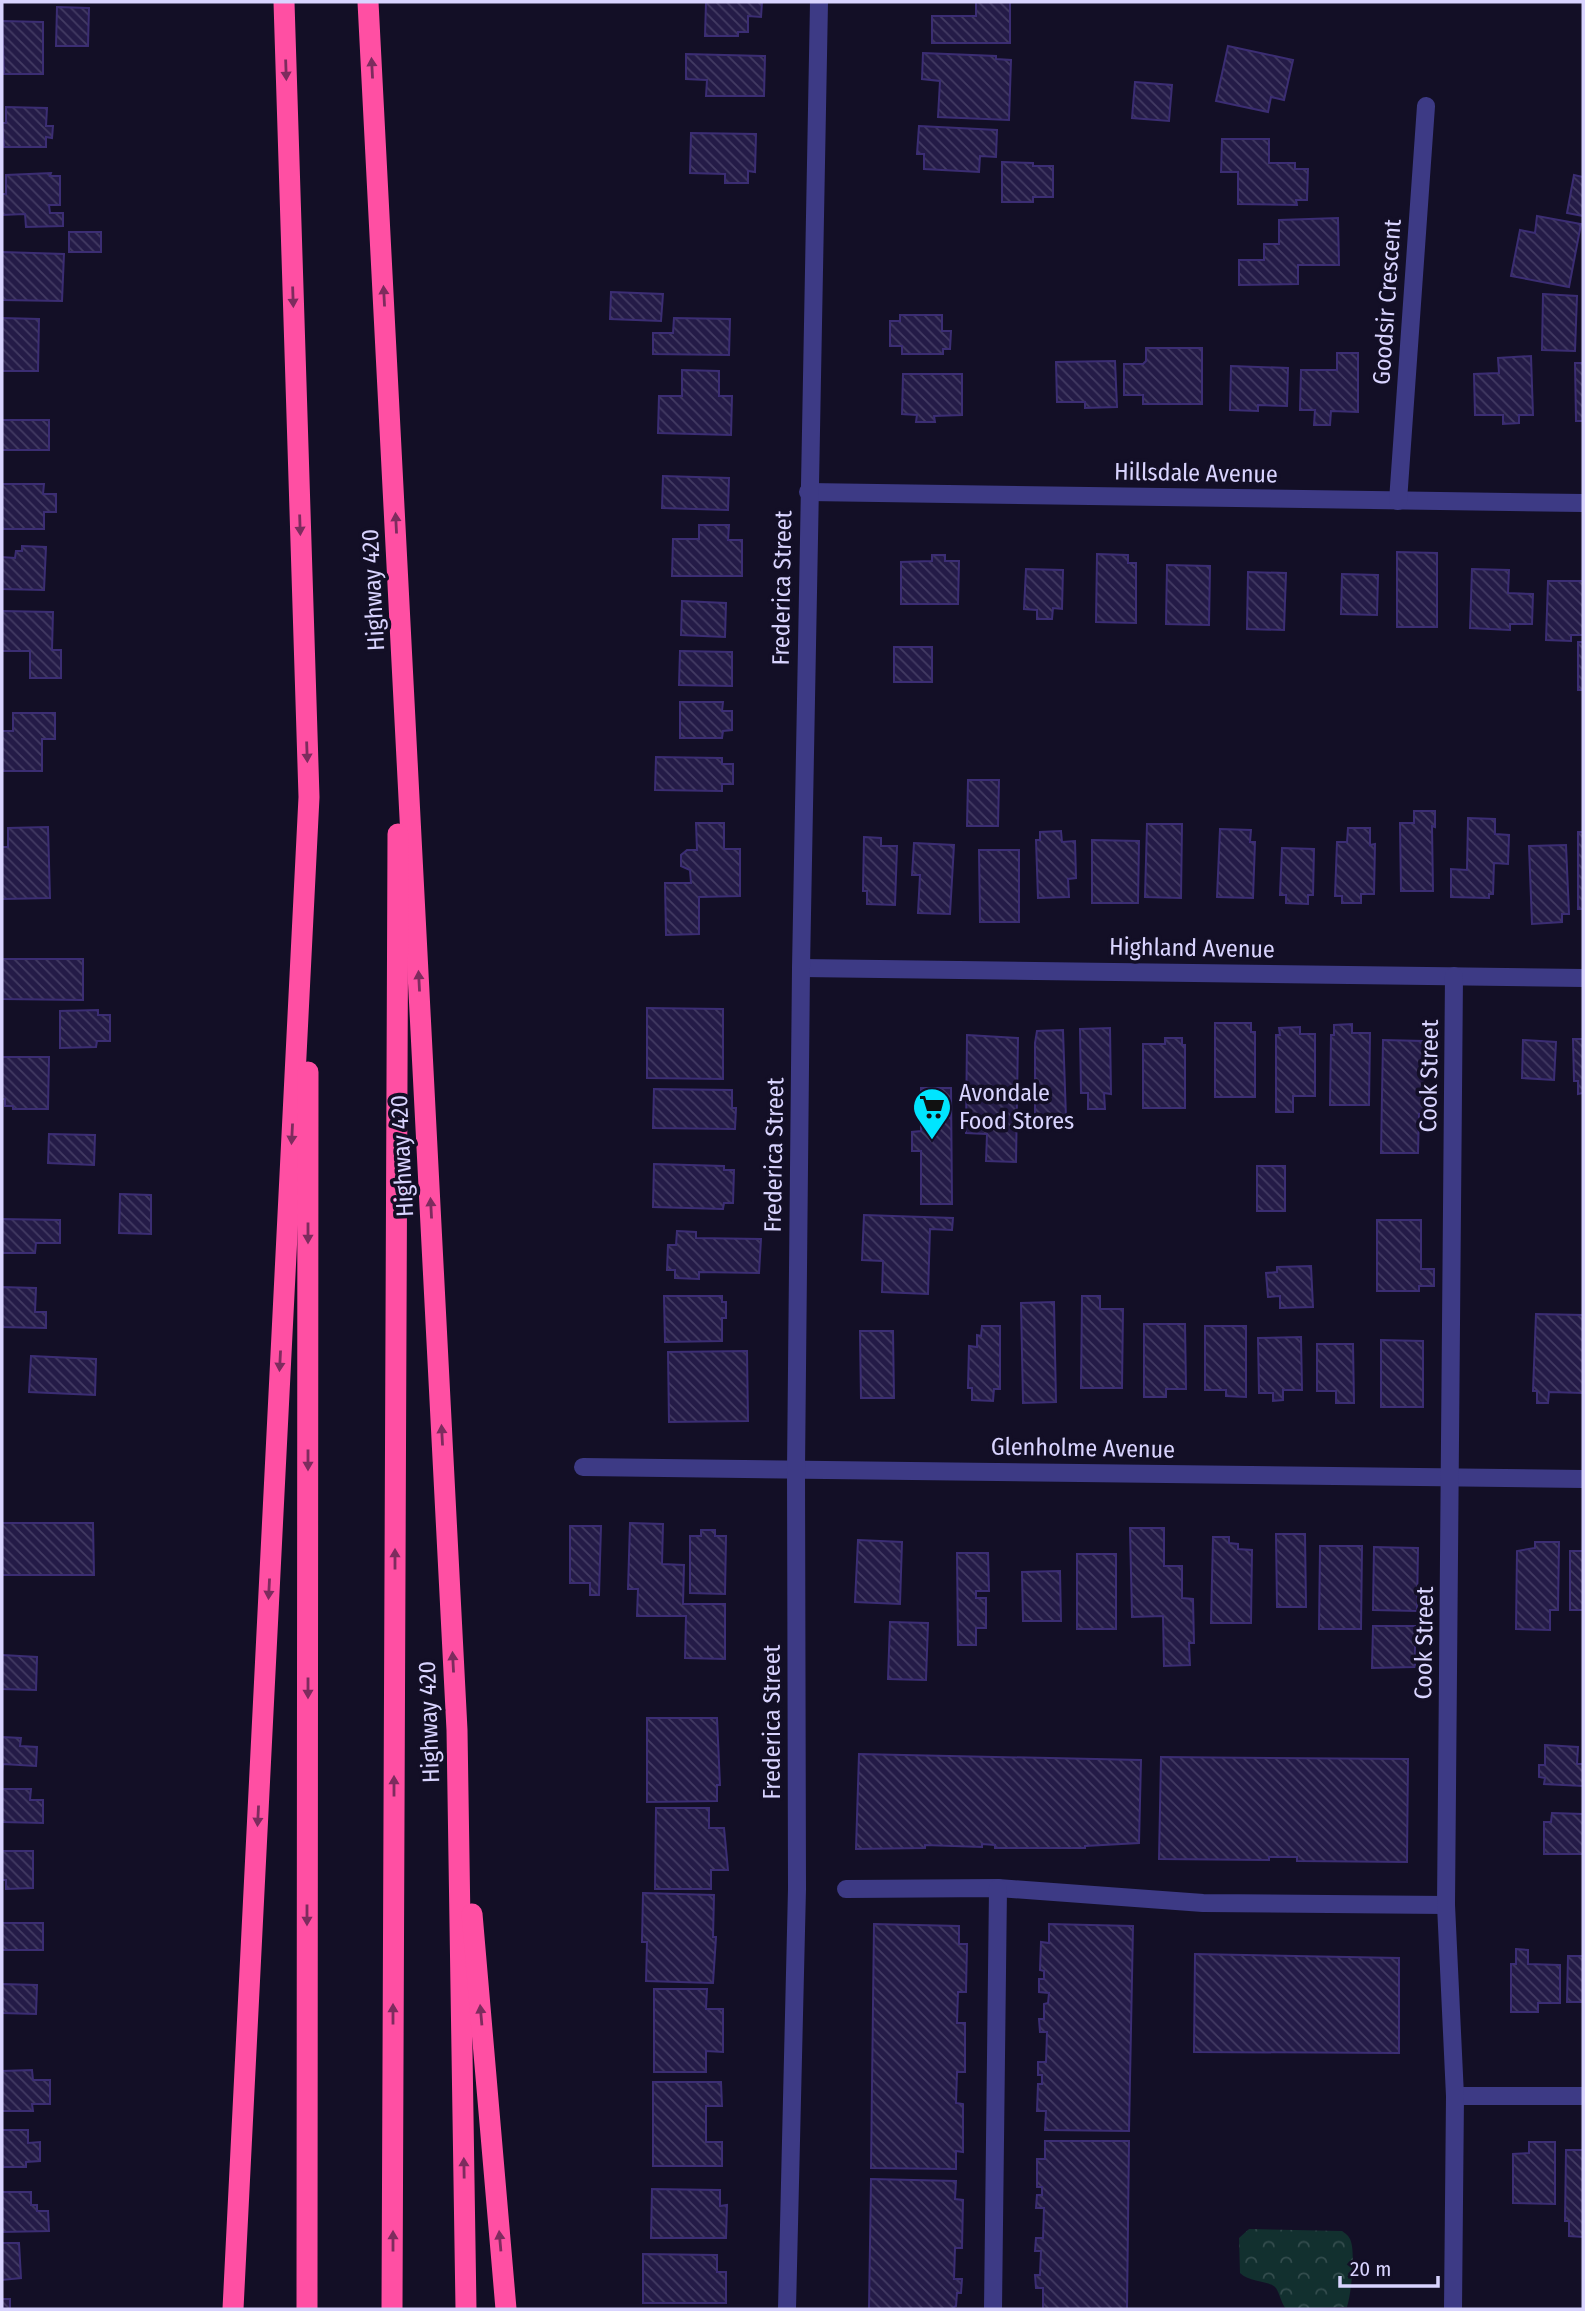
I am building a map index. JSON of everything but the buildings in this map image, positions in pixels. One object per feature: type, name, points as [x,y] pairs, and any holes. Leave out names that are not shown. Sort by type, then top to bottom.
[{"type":"highway","points":[[284,2],[309,797],[307,2309]]},
{"type":"highway","name":"Highway 420","points":[[369,2],[457,1730],[466,2309]]},
{"type":"highway","points":[[392,2309],[400,591]]},
{"type":"highway","points":[[233,2309],[309,797]]},
{"type":"highway","points":[[457,1730],[506,2309]]},
{"type":"street","name":"Frederica Street","points":[[787,2309],[797,1889],[796,1469],[801,968],[819,2]]},
{"type":"street","name":"Goodsir Crescent","points":[[1398,501],[1426,106]]},
{"type":"street","name":"Hillsdale Avenue","points":[[808,492],[1583,503]]},
{"type":"street","name":"Highland Avenue","points":[[801,968],[1583,978]]},
{"type":"street","name":"Cook Street","points":[[1453,2309],[1455,2096],[1446,1905],[1454,976]]},
{"type":"street","name":"Glenholme Avenue","points":[[583,1467],[1583,1479]]},
{"type":"street","points":[[993,2309],[998,1888]]},
{"type":"street","points":[[846,1889],[998,1888],[1203,1903],[1446,1905]]},
{"type":"street","points":[[1455,2096],[1583,2096]]},
{"type":"green space","points":[[1249,2229],[1342,2231],[1346,2234],[1353,2253],[1347,2307],[1286,2309],[1273,2285],[1240,2273],[1239,2238]]},
{"type":"place","name":"Avondale Food Stores","points":[[932,1141]]}]
